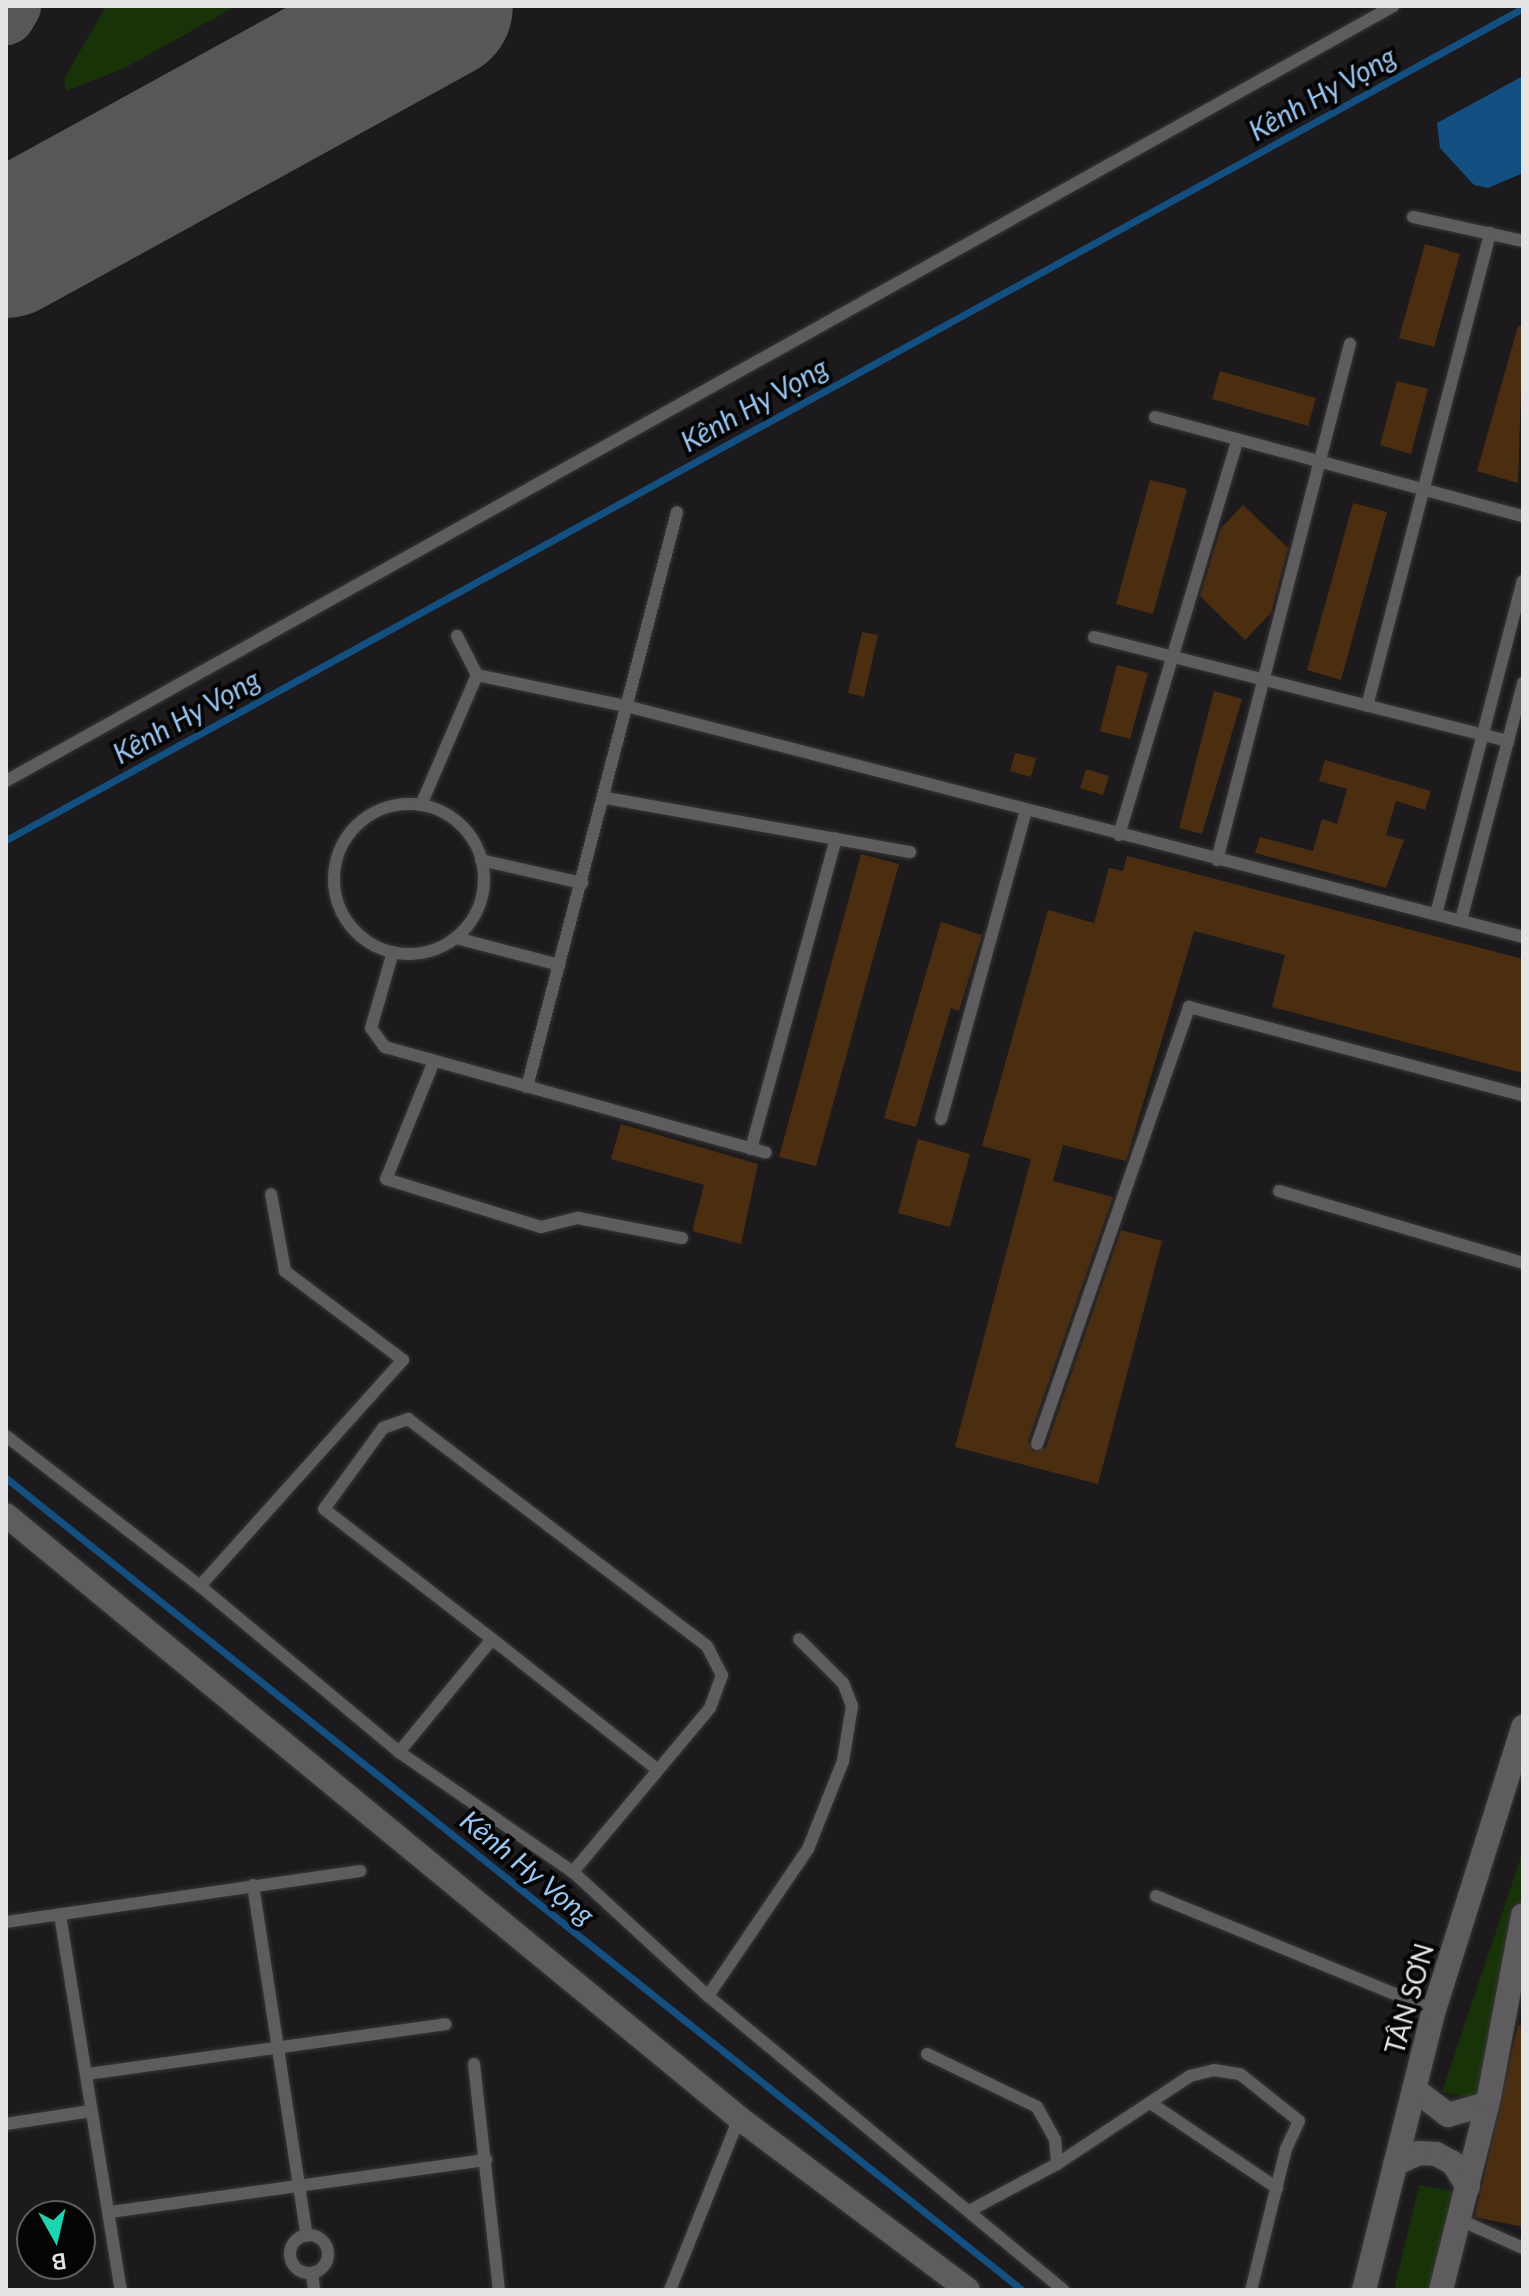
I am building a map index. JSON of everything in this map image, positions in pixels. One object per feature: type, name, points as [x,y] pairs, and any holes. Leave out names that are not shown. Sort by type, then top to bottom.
[{"type":"street","points":[[6,1515],[739,2118],[968,2290]]},
{"type":"street","name":"TÂN SƠN","points":[[1364,2290],[1434,2010],[1523,1727]]},
{"type":"street","points":[[1441,2290],[1468,2187],[1521,1930]]},
{"type":"street","points":[[1414,2089],[1448,2115],[1486,2104]]},
{"type":"street","points":[[1395,2164],[1419,2153],[1436,2154],[1453,2163],[1468,2187]]},
{"type":"lane","points":[[6,781],[1393,6]]},
{"type":"lane","points":[[1413,217],[1523,241]]},
{"type":"lane","points":[[1367,706],[1490,233]]},
{"type":"lane","points":[[1217,860],[1350,344]]},
{"type":"lane","points":[[1155,417],[1523,516]]},
{"type":"lane","points":[[1119,835],[1238,439]]},
{"type":"lane","points":[[527,1087],[630,707],[677,512]]},
{"type":"lane","points":[[1436,914],[1523,581]]},
{"type":"lane","points":[[457,636],[477,675]]},
{"type":"lane","points":[[1094,637],[1508,741]]},
{"type":"lane","points":[[477,675],[630,707],[1523,937]]},
{"type":"lane","points":[[421,805],[477,675]]},
{"type":"lane","points":[[1461,920],[1523,683]]},
{"type":"lane","points":[[606,798],[910,852]]},
{"type":"lane","points":[[421,805],[465,828],[481,860],[483,897],[456,938],[434,950],[393,952],[363,939],[346,921],[334,874],[346,840],[373,814],[421,805]]},
{"type":"lane","points":[[941,1119],[1026,810]]},
{"type":"lane","points":[[751,1149],[836,838]]},
{"type":"lane","points":[[481,860],[582,883]]},
{"type":"lane","points":[[456,938],[560,965]]},
{"type":"lane","points":[[393,952],[371,1028],[375,1041],[434,1061],[766,1153]]},
{"type":"lane","points":[[1037,1444],[1189,1007],[1523,1095]]},
{"type":"lane","points":[[434,1061],[386,1179],[541,1227],[578,1218],[682,1238]]},
{"type":"lane","points":[[1279,1191],[1523,1263]]},
{"type":"lane","points":[[200,1586],[403,1360],[285,1271],[271,1194]]},
{"type":"lane","points":[[573,1872],[710,1708],[722,1675],[707,1646],[408,1419],[383,1428],[324,1509],[658,1770]]},
{"type":"lane","points":[[6,1436],[200,1586],[399,1752],[573,1872],[708,1996],[1063,2290]]},
{"type":"lane","points":[[399,1752],[492,1639]]},
{"type":"lane","points":[[708,1996],[808,1849],[843,1761],[852,1706],[843,1683],[799,1639]]},
{"type":"lane","points":[[6,1922],[360,1871]]},
{"type":"lane","points":[[253,1885],[307,2236]]},
{"type":"lane","points":[[1156,1896],[1434,2010]]},
{"type":"lane","points":[[60,1915],[121,2290]]},
{"type":"lane","points":[[87,2074],[446,2024]]},
{"type":"lane","points":[[927,2054],[1037,2107],[1055,2139],[1057,2164]]},
{"type":"lane","points":[[474,2064],[499,2290]]},
{"type":"lane","points":[[969,2211],[1057,2164],[1190,2076],[1214,2070],[1240,2074],[1299,2121],[1277,2188],[1251,2290]]},
{"type":"lane","points":[[1152,2104],[1277,2188]]},
{"type":"lane","points":[[6,2124],[91,2111]]},
{"type":"lane","points":[[670,2290],[739,2118]]},
{"type":"lane","points":[[110,2212],[486,2160]]},
{"type":"lane","points":[[1460,2220],[1523,2248]]},
{"type":"lane","points":[[307,2236],[322,2240],[329,2256],[312,2273],[296,2268],[290,2256],[294,2244],[307,2236]]},
{"type":"lane","points":[[312,2273],[314,2290]]},
{"type":"green space","points":[[106,6],[236,6],[123,69],[66,91],[64,79]]},
{"type":"green space","points":[[1523,1851],[1523,1938],[1483,2100],[1442,2092]]},
{"type":"green space","points":[[1419,2185],[1459,2192],[1435,2290],[1394,2290]]},
{"type":"water","points":[[1523,76],[1523,173],[1488,188],[1474,185],[1440,148],[1437,123]]},
{"type":"building","points":[[1425,244],[1460,254],[1434,347],[1399,338]]},
{"type":"building","points":[[1518,326],[1523,326],[1518,483],[1477,471]]},
{"type":"building","points":[[1220,371],[1316,398],[1308,426],[1212,399]]},
{"type":"building","points":[[1397,381],[1428,389],[1411,454],[1380,445]]},
{"type":"building","points":[[1150,480],[1187,489],[1153,614],[1116,604]]},
{"type":"building","points":[[1353,503],[1387,512],[1341,680],[1307,670]]},
{"type":"building","points":[[1243,505],[1288,548],[1271,613],[1245,640],[1200,596],[1221,528]]},
{"type":"building","points":[[862,632],[878,635],[864,697],[848,693]]},
{"type":"building","points":[[1117,665],[1148,673],[1130,739],[1100,731]]},
{"type":"building","points":[[1214,691],[1242,699],[1202,834],[1179,828]]},
{"type":"building","points":[[1015,753],[1036,758],[1031,777],[1010,771]]},
{"type":"building","points":[[1325,760],[1431,791],[1425,810],[1396,801],[1386,835],[1404,840],[1386,888],[1255,853],[1260,837],[1313,851],[1322,819],[1337,824],[1347,789],[1319,781]]},
{"type":"building","points":[[1086,769],[1109,776],[1103,795],[1080,788]]},
{"type":"building","points":[[861,854],[899,864],[816,1166],[779,1157]]},
{"type":"building","points":[[1127,856],[1523,959],[1523,1073],[1272,1007],[1285,955],[1194,931],[1126,1161],[1063,1145],[1053,1181],[1113,1197],[1028,1441],[1033,1452],[1046,1447],[1121,1230],[1162,1241],[1098,1484],[955,1447],[1031,1159],[982,1146],[1048,910],[1094,923],[1109,868],[1123,871]]},
{"type":"building","points":[[941,922],[982,935],[959,1011],[951,1008],[916,1127],[884,1118]]},
{"type":"building","points":[[621,1124],[758,1164],[741,1244],[692,1231],[704,1185],[611,1159]]},
{"type":"building","points":[[918,1139],[970,1154],[950,1227],[898,1213]]},
{"type":"building","points":[[1518,2025],[1523,2026],[1523,2227],[1475,2217]]},
{"type":"waterway","name":"Kênh Hy Vọng","points":[[6,840],[1523,8]]},
{"type":"waterway","name":"Kênh Hy Vọng","points":[[6,1478],[1022,2290]]},
{"type":"taxiway","points":[[6,16],[12,6]]},
{"type":"runway","points":[[6,245],[440,6]]}]
